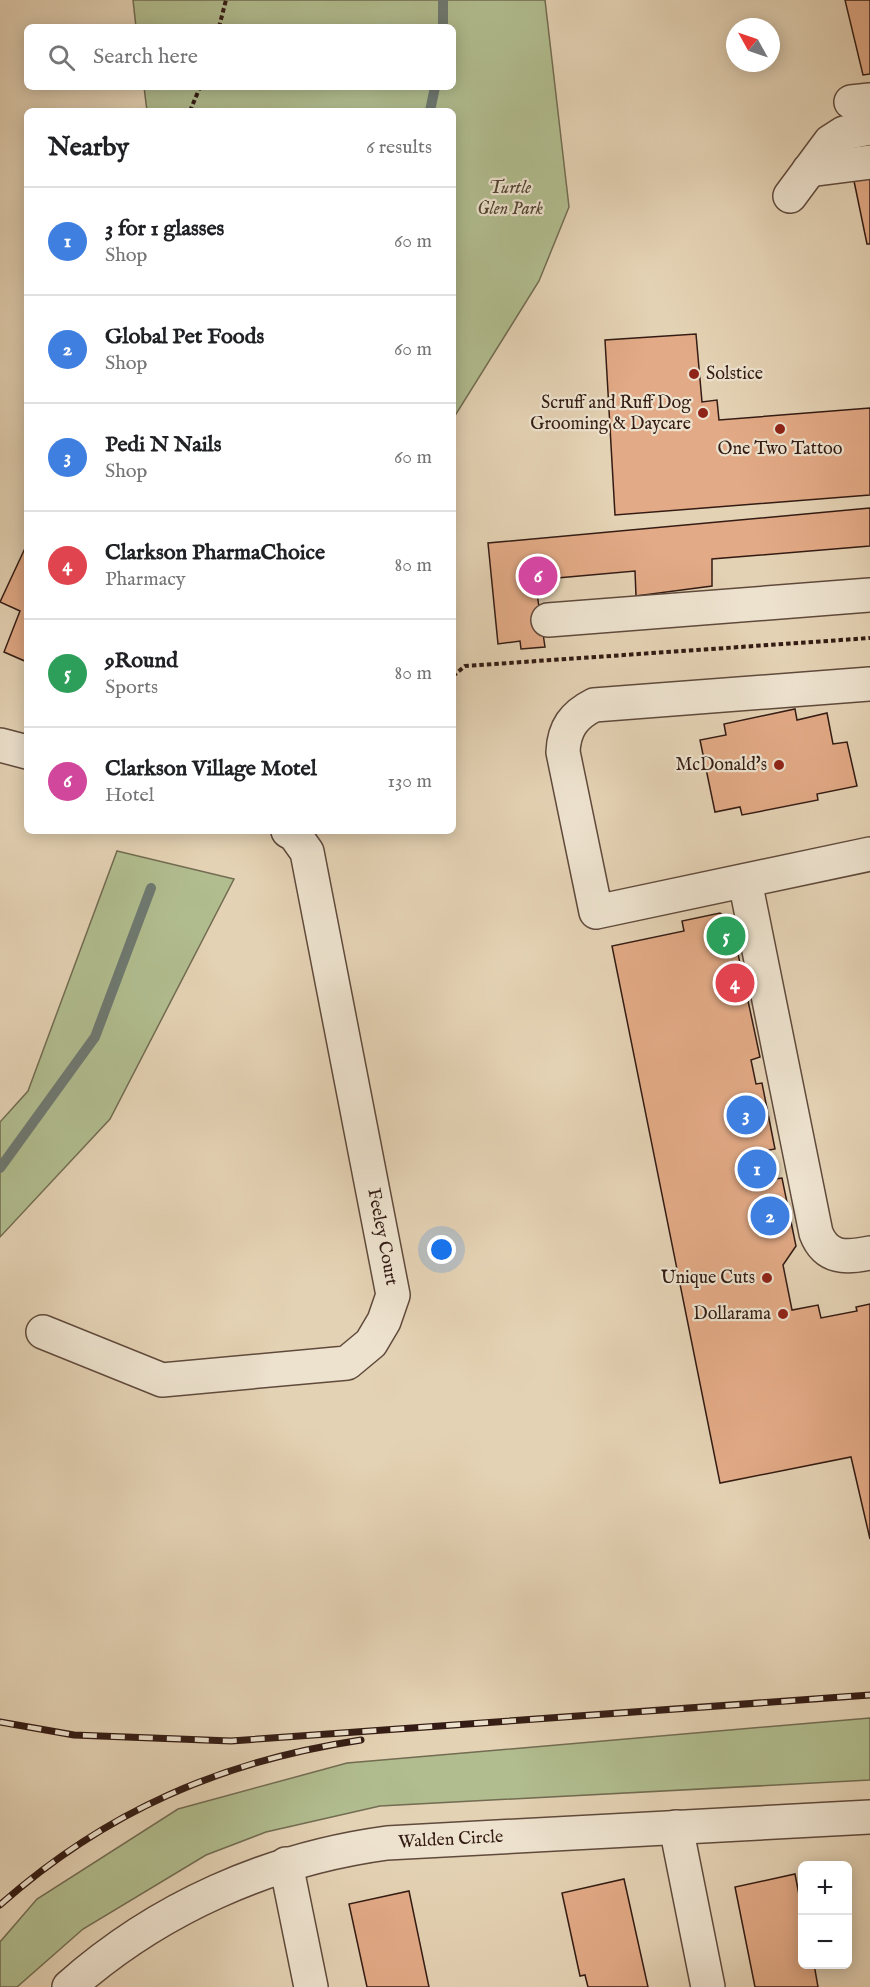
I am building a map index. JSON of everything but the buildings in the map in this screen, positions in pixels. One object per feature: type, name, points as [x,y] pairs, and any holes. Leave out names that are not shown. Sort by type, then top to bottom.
[{"type":"street","points":[[870,128],[844,133],[837,138],[799,183],[870,162]]},
{"type":"street","points":[[548,620],[870,595]]},
{"type":"street","points":[[870,684],[607,702],[581,711],[572,721],[563,740],[563,752],[596,912],[870,854]]},
{"type":"street","points":[[0,745],[24,751]]},
{"type":"street","name":"Feeley Court","points":[[43,1332],[162,1380],[347,1363],[371,1343],[384,1321],[393,1294],[312,875],[307,852],[293,834]]},
{"type":"street","points":[[745,881],[816,1233],[820,1244],[836,1255],[842,1257],[870,1253]]},
{"type":"street","name":"Walden Circle","points":[[69,1987],[97,1977],[189,1906],[218,1890],[286,1864],[342,1849],[387,1843],[870,1817]]},
{"type":"street","points":[[676,1827],[708,1987]]},
{"type":"street","points":[[286,1864],[311,1987]]},
{"type":"path","points":[[220,24],[225,0]]},
{"type":"path","points":[[191,108],[199,90]]},
{"type":"path","points":[[456,674],[465,666],[870,638]]},
{"type":"green space","name":"Turtle Glen Park","points":[[133,0],[545,0],[569,207],[539,281],[456,414],[456,108],[147,108],[144,90],[456,90],[456,24],[136,24]]},
{"type":"green space","points":[[117,851],[234,879],[110,1119],[0,1237],[0,1122],[28,1091]]},
{"type":"green space","points":[[870,1718],[870,1780],[380,1806],[266,1832],[206,1855],[83,1929],[17,1987],[0,1987],[0,1942],[37,1899],[178,1809],[347,1763]]},
{"type":"waterway","points":[[443,0],[443,24]]},
{"type":"waterway","points":[[431,108],[434,90]]},
{"type":"waterway","points":[[0,1168],[95,1037],[151,888]]},
{"type":"railway","points":[[0,1722],[74,1735],[231,1741],[870,1695]]},
{"type":"railway","points":[[0,1905],[40,1872],[82,1843],[124,1817],[168,1795],[261,1761],[361,1740]]},
{"type":"place","name":"Solstice","points":[[694,374]]},
{"type":"place","name":"Scruff and Ruff Dog Grooming & Daycare","points":[[703,413]]},
{"type":"place","name":"One Two Tattoo","points":[[780,429]]},
{"type":"place","name":"Clarkson Village Motel","points":[[538,576]]},
{"type":"place","name":"McDonald's","points":[[779,765]]},
{"type":"place","name":"9Round","points":[[726,936]]},
{"type":"place","name":"Clarkson PharmaChoice","points":[[735,983]]},
{"type":"place","name":"Pedi N Nails","points":[[746,1115]]},
{"type":"place","name":"3 for 1 glasses","points":[[757,1169]]},
{"type":"place","name":"Global Pet Foods","points":[[770,1216]]},
{"type":"place","name":"Unique Cuts","points":[[767,1278]]},
{"type":"place","name":"Dollarama","points":[[783,1314]]}]
